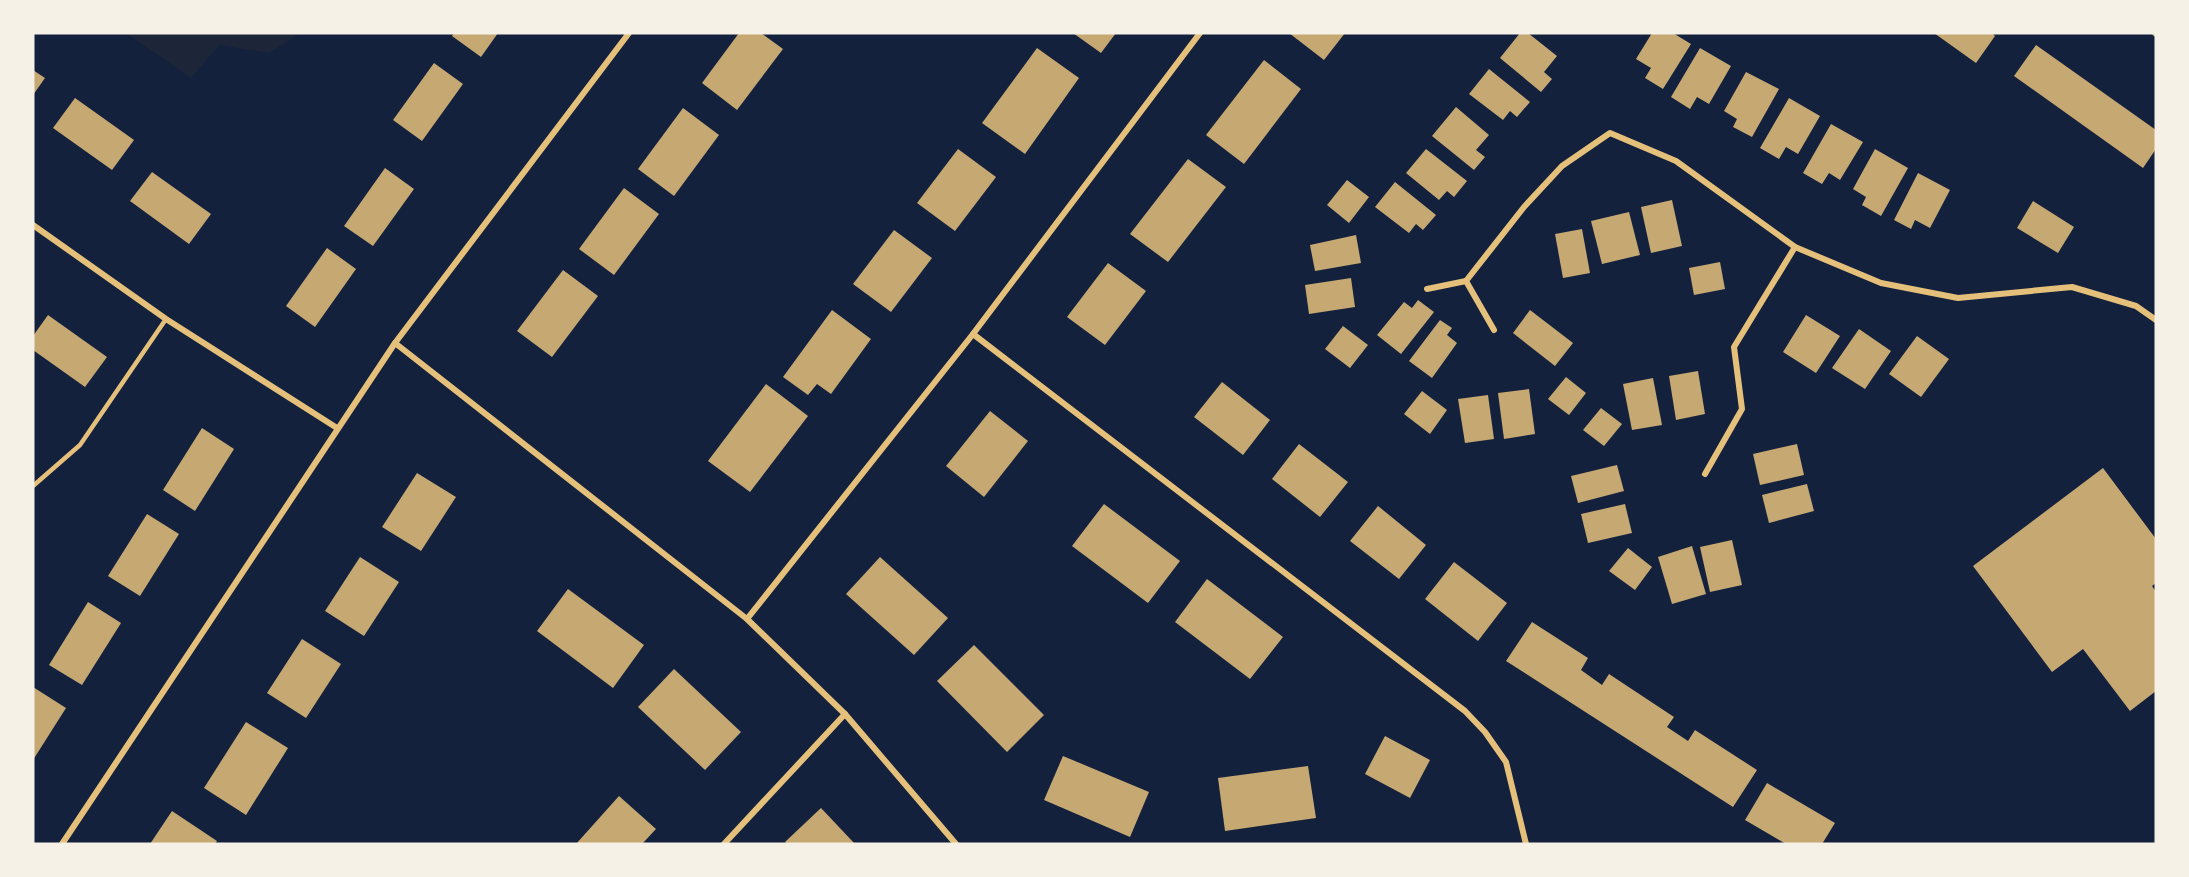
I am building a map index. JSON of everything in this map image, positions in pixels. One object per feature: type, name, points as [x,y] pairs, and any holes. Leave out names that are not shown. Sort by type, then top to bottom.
[{"type":"street","points":[[62,844],[395,343],[629,33]]},
{"type":"street","points":[[747,619],[973,334],[1200,33]]},
{"type":"street","points":[[1427,289],[1466,281],[1524,207],[1562,166],[1610,132],[1676,160],[1795,247],[1881,283],[1958,298],[2072,287],[2136,306],[2156,320]]},
{"type":"street","points":[[33,225],[166,319],[337,428]]},
{"type":"street","points":[[1705,474],[1742,409],[1734,347],[1795,247]]},
{"type":"street","points":[[1466,281],[1494,330]]},
{"type":"street","points":[[973,334],[1465,711],[1485,732],[1506,762],[1526,844]]},
{"type":"street","points":[[395,343],[747,619],[845,714],[956,844]]},
{"type":"street","points":[[724,844],[845,714]]},
{"type":"lane","points":[[33,486],[80,445],[166,319]]},
{"type":"shaded area","points":[[126,33],[301,33],[269,53],[219,45],[191,78]]},
{"type":"building","points":[[454,33],[498,33],[481,57],[452,36]]},
{"type":"building","points":[[739,33],[761,33],[783,49],[737,110],[702,83]]},
{"type":"building","points":[[1073,33],[1116,33],[1101,53]]},
{"type":"building","points":[[1289,33],[1345,33],[1324,60]]},
{"type":"building","points":[[1520,33],[1528,33],[1557,56],[1544,72],[1552,79],[1541,92],[1500,58]]},
{"type":"building","points":[[1652,33],[1673,33],[1691,44],[1663,89],[1645,78],[1651,68],[1636,59]]},
{"type":"building","points":[[1934,33],[1992,33],[1995,36],[1976,63]]},
{"type":"building","points":[[2036,45],[2156,130],[2156,149],[2143,168],[2014,76]]},
{"type":"building","points":[[1037,48],[1079,78],[1025,154],[982,123]]},
{"type":"building","points":[[1700,48],[1731,66],[1709,104],[1697,97],[1690,109],[1671,97]]},
{"type":"building","points":[[1264,60],[1301,89],[1244,164],[1206,135]]},
{"type":"building","points":[[434,63],[463,84],[422,141],[393,120]]},
{"type":"building","points":[[1489,69],[1530,102],[1517,117],[1510,111],[1503,120],[1469,94]]},
{"type":"building","points":[[33,70],[45,78],[33,95]]},
{"type":"building","points":[[1746,72],[1779,89],[1752,137],[1733,127],[1737,119],[1724,111]]},
{"type":"building","points":[[75,98],[134,140],[112,170],[53,128]]},
{"type":"building","points":[[1789,98],[1820,116],[1798,154],[1786,147],[1779,159],[1760,148]]},
{"type":"building","points":[[1456,107],[1489,135],[1476,150],[1485,157],[1474,170],[1432,136]]},
{"type":"building","points":[[683,108],[719,135],[674,196],[638,169]]},
{"type":"building","points":[[1831,124],[1863,142],[1840,180],[1829,173],[1822,184],[1803,173]]},
{"type":"building","points":[[958,149],[996,177],[955,231],[917,203]]},
{"type":"building","points":[[1426,149],[1467,181],[1454,197],[1447,191],[1439,200],[1406,173]]},
{"type":"building","points":[[1875,149],[1908,168],[1881,216],[1862,205],[1866,197],[1853,189]]},
{"type":"building","points":[[1188,159],[1226,187],[1168,262],[1130,234]]},
{"type":"building","points":[[385,168],[414,189],[373,246],[344,226]]},
{"type":"building","points":[[152,172],[211,214],[189,244],[130,201]]},
{"type":"building","points":[[1918,173],[1950,190],[1930,228],[1915,220],[1911,229],[1894,220]]},
{"type":"building","points":[[1347,180],[1369,197],[1349,223],[1327,205]]},
{"type":"building","points":[[1395,182],[1436,215],[1423,230],[1416,224],[1409,233],[1375,207]]},
{"type":"building","points":[[624,188],[659,214],[614,275],[579,249]]},
{"type":"building","points":[[1672,200],[1682,246],[1651,253],[1641,207]]},
{"type":"building","points":[[2033,201],[2074,227],[2058,253],[2017,228]]},
{"type":"building","points":[[1629,212],[1640,255],[1602,264],[1591,221]]},
{"type":"building","points":[[1582,229],[1590,273],[1563,278],[1555,234]]},
{"type":"building","points":[[894,230],[932,258],[891,312],[853,284]]},
{"type":"building","points":[[1356,235],[1361,263],[1315,271],[1310,245]]},
{"type":"building","points":[[327,248],[356,269],[315,327],[286,306]]},
{"type":"building","points":[[1720,262],[1725,289],[1694,295],[1689,268]]},
{"type":"building","points":[[1108,263],[1146,291],[1105,345],[1067,317]]},
{"type":"building","points":[[563,270],[598,296],[552,357],[517,331]]},
{"type":"building","points":[[1351,278],[1355,307],[1309,314],[1305,285]]},
{"type":"building","points":[[1418,300],[1434,312],[1401,354],[1377,335],[1404,302],[1412,308]]},
{"type":"building","points":[[832,310],[871,339],[831,394],[817,384],[808,395],[783,377]]},
{"type":"building","points":[[1530,310],[1573,343],[1555,366],[1513,333]]},
{"type":"building","points":[[48,315],[107,357],[85,387],[33,350],[33,336]]},
{"type":"building","points":[[1806,315],[1840,336],[1816,373],[1783,352]]},
{"type":"building","points":[[1440,320],[1452,328],[1447,335],[1457,343],[1432,378],[1409,361]]},
{"type":"building","points":[[1343,326],[1368,345],[1350,368],[1325,349]]},
{"type":"building","points":[[1859,329],[1891,351],[1865,389],[1832,368]]},
{"type":"building","points":[[1917,336],[1949,359],[1921,397],[1889,374]]},
{"type":"building","points":[[1698,371],[1705,414],[1676,420],[1669,376]]},
{"type":"building","points":[[1566,377],[1586,393],[1569,415],[1548,399]]},
{"type":"building","points":[[1653,378],[1662,425],[1632,430],[1623,384]]},
{"type":"building","points":[[1222,382],[1270,420],[1243,455],[1194,417]]},
{"type":"building","points":[[766,384],[808,416],[750,492],[708,461]]},
{"type":"building","points":[[1529,389],[1535,434],[1504,439],[1498,393]]},
{"type":"building","points":[[1422,391],[1447,410],[1430,434],[1404,414]]},
{"type":"building","points":[[1488,395],[1494,439],[1465,443],[1458,399]]},
{"type":"building","points":[[1601,408],[1622,424],[1604,446],[1583,430]]},
{"type":"building","points":[[990,411],[1028,441],[984,497],[946,466]]},
{"type":"building","points":[[202,428],[234,449],[195,511],[163,490]]},
{"type":"building","points":[[1299,444],[1348,482],[1320,517],[1272,479]]},
{"type":"building","points":[[1797,444],[1804,475],[1760,485],[1753,454]]},
{"type":"building","points":[[1617,465],[1624,491],[1578,503],[1571,476]]},
{"type":"building","points":[[2103,468],[2156,539],[2156,583],[2152,586],[2156,592],[2156,691],[2130,711],[2083,649],[2052,672],[1973,566]]},
{"type":"building","points":[[417,473],[456,497],[421,551],[382,527]]},
{"type":"building","points":[[1807,484],[1814,511],[1769,523],[1762,495]]},
{"type":"building","points":[[1104,504],[1180,561],[1148,603],[1072,546]]},
{"type":"building","points":[[1625,504],[1632,533],[1588,543],[1581,514]]},
{"type":"building","points":[[1378,506],[1426,545],[1399,579],[1350,541]]},
{"type":"building","points":[[147,514],[179,534],[140,596],[108,576]]},
{"type":"building","points":[[1732,540],[1742,585],[1710,592],[1700,547]]},
{"type":"building","points":[[1692,546],[1706,594],[1672,604],[1658,557]]},
{"type":"building","points":[[1628,548],[1652,567],[1635,590],[1609,571]]},
{"type":"building","points":[[360,557],[399,582],[364,636],[325,611]]},
{"type":"building","points":[[880,557],[948,618],[914,655],[846,594]]},
{"type":"building","points":[[1454,562],[1507,603],[1478,641],[1425,599]]},
{"type":"building","points":[[1207,579],[1283,637],[1250,679],[1175,622]]},
{"type":"building","points":[[568,589],[644,645],[613,688],[537,631]]},
{"type":"building","points":[[88,602],[121,623],[82,685],[49,665]]},
{"type":"building","points":[[1532,622],[1588,658],[1581,670],[1602,685],[1609,674],[1674,717],[1667,727],[1688,741],[1695,730],[1757,770],[1733,807],[1506,661]]},
{"type":"building","points":[[302,639],[341,664],[306,718],[267,693]]},
{"type":"building","points":[[974,645],[1044,715],[1007,752],[937,681]]},
{"type":"building","points":[[674,669],[741,732],[705,770],[638,707]]},
{"type":"building","points":[[33,687],[66,708],[33,760]]},
{"type":"building","points":[[246,722],[288,748],[246,815],[204,788]]},
{"type":"building","points":[[1385,736],[1430,760],[1410,798],[1365,774]]},
{"type":"building","points":[[1063,756],[1149,792],[1130,837],[1044,800]]},
{"type":"building","points":[[1308,766],[1316,818],[1225,831],[1218,778]]},
{"type":"building","points":[[1767,783],[1835,823],[1822,844],[1786,844],[1745,820]]},
{"type":"building","points":[[619,796],[656,829],[642,844],[576,844]]},
{"type":"building","points":[[821,808],[855,844],[788,844],[785,842]]},
{"type":"building","points":[[172,811],[217,841],[215,844],[150,844]]}]
